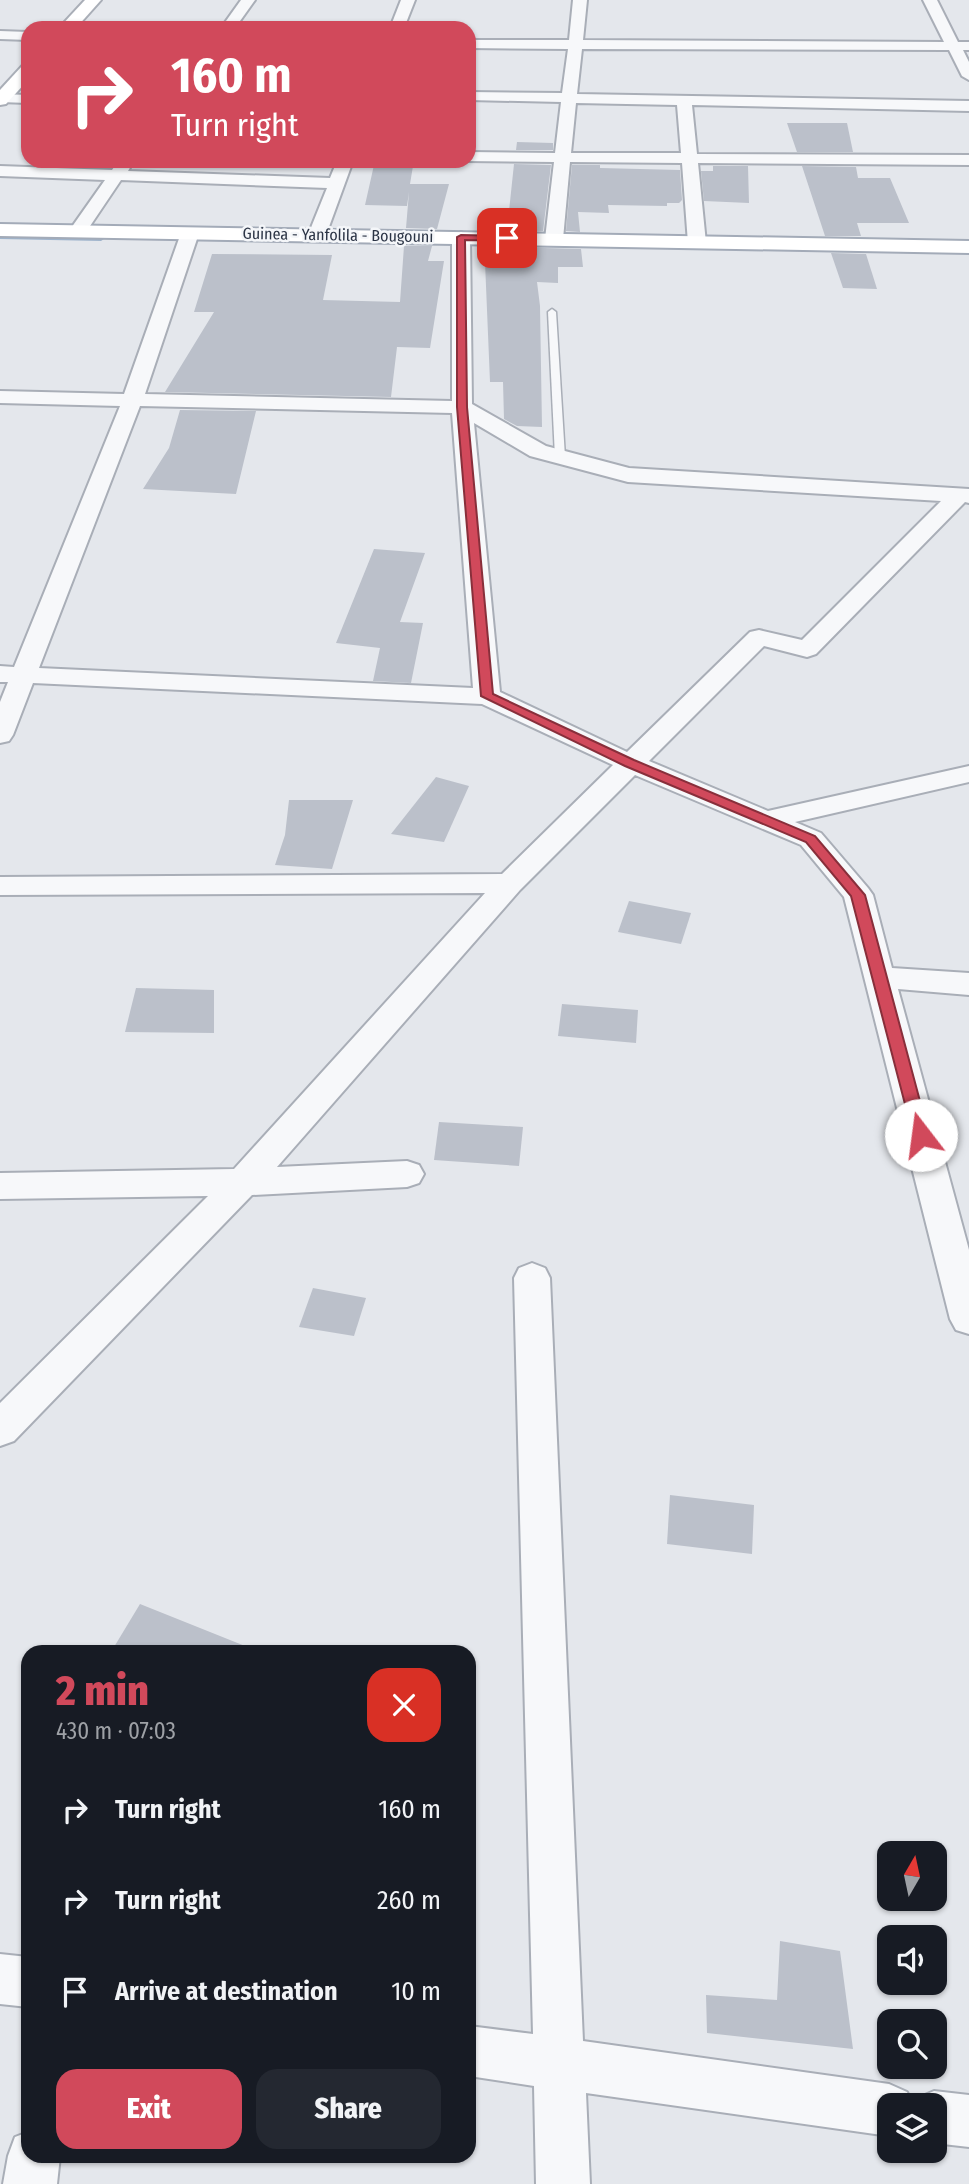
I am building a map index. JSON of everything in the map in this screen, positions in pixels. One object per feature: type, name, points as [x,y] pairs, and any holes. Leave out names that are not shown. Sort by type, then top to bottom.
[{"type":"main road","points":[[74,21],[93,0]]},
{"type":"main road","points":[[1,98],[21,77]]},
{"type":"main road","name":"Guinea - Yanfolila - Bougouni","points":[[0,230],[969,247]]},
{"type":"street","points":[[233,21],[248,0]]},
{"type":"street","points":[[400,21],[408,0]]},
{"type":"street","points":[[554,239],[573,44],[580,0]]},
{"type":"street","points":[[930,0],[969,76]]},
{"type":"street","points":[[0,35],[21,36]]},
{"type":"street","points":[[476,44],[969,46]]},
{"type":"street","points":[[476,96],[969,106]]},
{"type":"street","points":[[1,98],[21,99]]},
{"type":"street","points":[[684,101],[697,243]]},
{"type":"street","points":[[476,157],[969,160]]},
{"type":"street","points":[[78,231],[120,168]]},
{"type":"street","points":[[317,235],[342,168]]},
{"type":"street","points":[[0,171],[337,183]]},
{"type":"street","points":[[0,735],[13,674],[133,398],[190,233]]},
{"type":"street","points":[[461,237],[462,407],[487,696]]},
{"type":"street","points":[[0,397],[462,407],[538,451],[628,475],[964,496]]},
{"type":"street","points":[[0,1429],[243,1182],[510,883],[759,637],[807,649],[964,496]]},
{"type":"street","points":[[13,674],[487,696],[629,763],[811,839],[858,895],[969,1319]]},
{"type":"street","points":[[766,820],[969,774]]},
{"type":"street","points":[[0,886],[510,883]]},
{"type":"street","points":[[879,977],[969,984]]},
{"type":"street","points":[[0,1186],[243,1182],[407,1174]]},
{"type":"street","points":[[532,1279],[564,2184]]},
{"type":"street","points":[[0,1979],[21,1981]]},
{"type":"street","points":[[476,2052],[877,2108]]},
{"type":"street","points":[[947,2118],[969,2121]]},
{"type":"street","points":[[30,2184],[33,2163]]},
{"type":"lane","points":[[552,312],[560,457]]},
{"type":"building","points":[[787,123],[847,123],[853,152],[797,152]]},
{"type":"building","points":[[517,142],[553,143],[553,150],[516,150]]},
{"type":"building","points":[[514,164],[551,165],[543,231],[507,230]]},
{"type":"building","points":[[572,165],[680,170],[682,200],[679,203],[667,203],[667,206],[608,205],[609,213],[578,212],[580,232],[566,231]]},
{"type":"building","points":[[713,166],[748,166],[749,203],[704,201],[701,171],[713,171]]},
{"type":"building","points":[[802,166],[856,167],[858,178],[890,178],[909,223],[857,223],[861,236],[825,236]]},
{"type":"building","points":[[373,168],[413,168],[410,184],[449,184],[437,229],[406,228],[409,192],[407,206],[365,205]]},
{"type":"building","points":[[404,246],[432,246],[428,261],[444,261],[430,348],[397,347],[391,397],[165,392],[214,312],[194,312],[212,254],[332,255],[323,300],[400,302]]},
{"type":"building","points":[[505,247],[581,249],[583,267],[558,267],[558,283],[537,282],[540,306],[542,427],[517,426],[504,419],[503,382],[490,382],[485,262],[503,262]]},
{"type":"building","points":[[831,253],[866,254],[877,289],[843,288]]},
{"type":"building","points":[[180,410],[256,411],[236,494],[143,489],[169,448]]},
{"type":"building","points":[[374,549],[425,553],[400,622],[423,623],[411,683],[373,681],[380,648],[336,643]]},
{"type":"building","points":[[436,777],[469,786],[444,842],[391,834]]},
{"type":"building","points":[[289,800],[353,800],[332,869],[275,865],[285,835]]},
{"type":"building","points":[[629,901],[691,913],[681,944],[618,932]]},
{"type":"building","points":[[136,988],[214,990],[214,1033],[125,1032]]},
{"type":"building","points":[[562,1004],[638,1010],[636,1043],[558,1036]]},
{"type":"building","points":[[439,1122],[523,1127],[519,1166],[434,1160]]},
{"type":"building","points":[[313,1288],[366,1298],[354,1336],[299,1327]]},
{"type":"building","points":[[670,1495],[754,1505],[752,1554],[667,1544]]},
{"type":"building","points":[[140,1604],[242,1645],[115,1645]]},
{"type":"building","points":[[780,1941],[840,1951],[853,2049],[707,2033],[706,1995],[777,2000]]},
{"type":"waterway","points":[[0,237],[101,239]]},
{"type":"route","points":[[507,238],[461,237],[462,407],[487,696],[629,763],[811,839],[858,895],[921,1135]]}]
